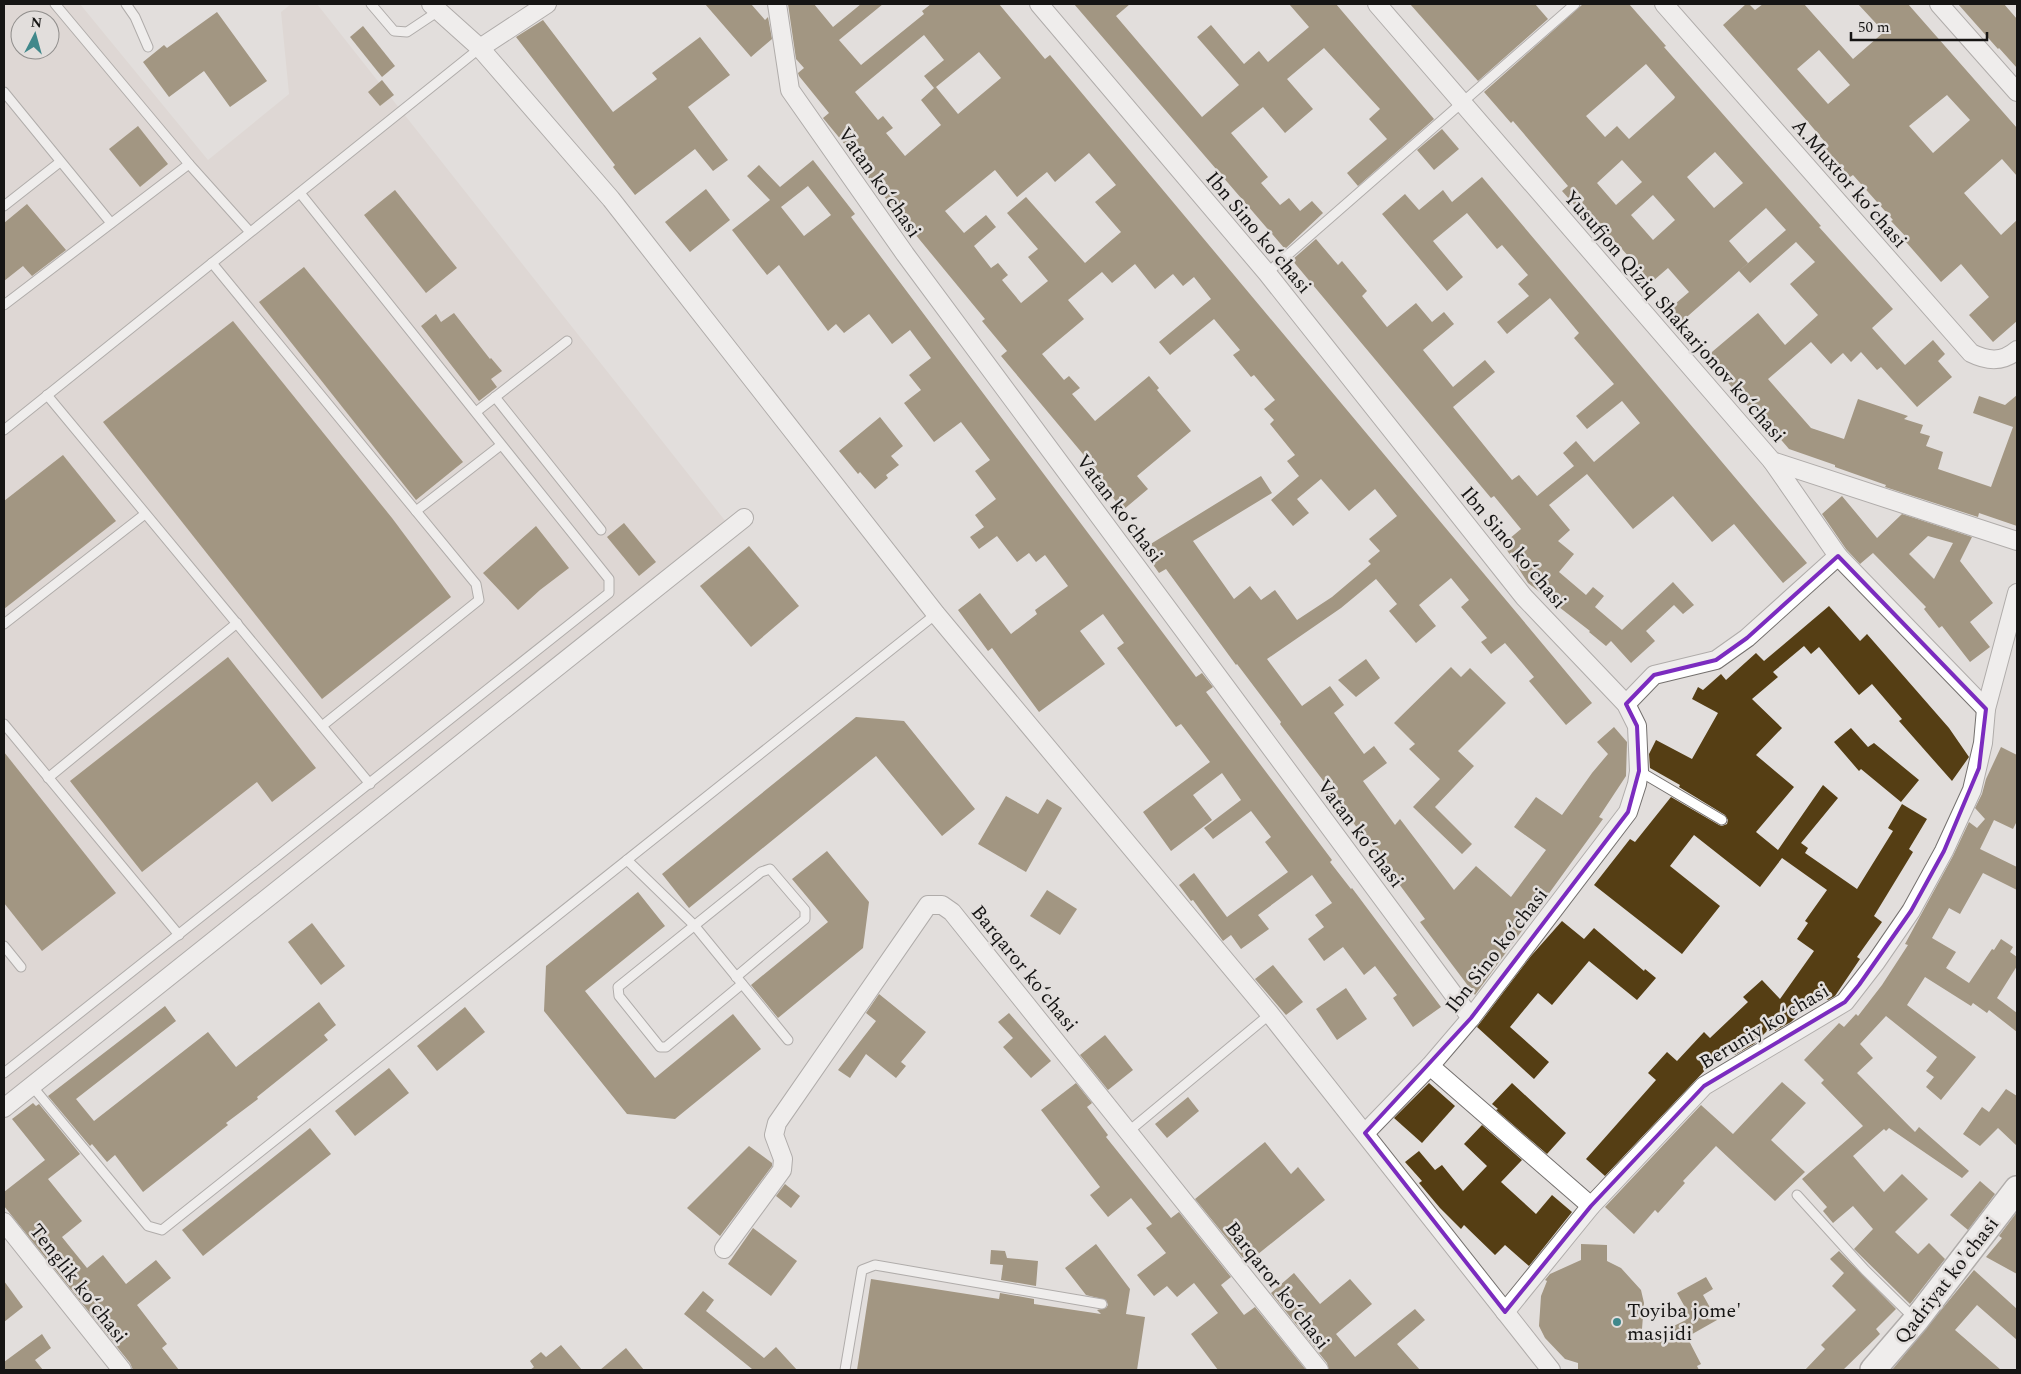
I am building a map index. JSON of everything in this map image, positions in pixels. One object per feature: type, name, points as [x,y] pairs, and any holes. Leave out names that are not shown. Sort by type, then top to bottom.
[{"type":"street","points":[[480,48],[547,4]]},
{"type":"street","name":"Vatan koʻchasi","points":[[777,4],[790,90],[905,254],[1471,1018]]},
{"type":"street","name":"Ibn Sino koʻchasi","points":[[1040,4],[1267,273],[1524,597],[1626,704],[1637,726],[1637,784],[1628,812],[1471,1018],[1430,1066],[1365,1133]]},
{"type":"street","name":"Yusufjon Qiziq Shakarjonov koʻchasi","points":[[1377,4],[1772,461],[2017,541]]},
{"type":"street","name":"A.Muxtor koʻchasi","points":[[1664,4],[1971,353],[1993,360],[2002,359],[2017,350]]},
{"type":"street","points":[[1940,4],[2017,92]]},
{"type":"street","points":[[434,8],[480,48],[611,199],[936,614],[1270,1014],[1551,1370]]},
{"type":"street","points":[[1772,461],[1838,556],[1986,709]]},
{"type":"street","points":[[4,1108],[744,518]]},
{"type":"street","points":[[1626,704],[1654,675],[1716,660],[1747,638],[1838,556]]},
{"type":"street","name":"Beruniy koʻchasi","points":[[1505,1312],[1591,1206],[1704,1086],[1826,1015],[1845,1002],[1859,985],[1911,911],[1944,851],[1972,790],[1979,768],[1986,709],[2017,593]]},
{"type":"street","name":"Barqaror koʻchasi","points":[[724,1249],[782,1170],[783,1158],[774,1135],[777,1123],[928,905],[942,905],[952,912],[1319,1370]]},
{"type":"street","points":[[1430,1066],[1591,1206]]},
{"type":"street","name":"Qadriyat ko'chasi","points":[[1873,1370],[1916,1320],[2017,1190]]},
{"type":"street","name":"Tenglik koʻchasi","points":[[4,1222],[122,1370]]},
{"type":"lane","points":[[55,4],[189,164],[250,232]]},
{"type":"lane","points":[[126,4],[148,47]]},
{"type":"lane","points":[[370,4],[394,31],[407,32],[434,8]]},
{"type":"lane","points":[[1267,273],[1575,4]]},
{"type":"lane","points":[[4,430],[480,48]]},
{"type":"lane","points":[[4,92],[111,223]]},
{"type":"lane","points":[[4,206],[60,162]]},
{"type":"lane","points":[[4,306],[189,164]]},
{"type":"lane","points":[[4,1073],[609,593],[609,579],[300,193]]},
{"type":"lane","points":[[212,263],[476,584],[479,600],[322,726]]},
{"type":"lane","points":[[476,412],[568,341]]},
{"type":"lane","points":[[47,395],[370,784]]},
{"type":"lane","points":[[495,397],[601,530]]},
{"type":"lane","points":[[416,511],[501,445]]},
{"type":"lane","points":[[4,624],[145,514]]},
{"type":"lane","points":[[32,1086],[148,1226],[162,1230],[936,614]]},
{"type":"lane","points":[[48,778],[237,623]]},
{"type":"lane","points":[[4,724],[179,935]]},
{"type":"lane","points":[[1638,771],[1722,820]]},
{"type":"lane","points":[[627,860],[694,926],[788,1040]]},
{"type":"lane","points":[[770,869],[805,910],[805,919],[666,1047],[660,1047],[619,996],[618,988],[694,926],[761,872],[770,869]]},
{"type":"lane","points":[[4,946],[21,967]]},
{"type":"lane","points":[[1129,1131],[1270,1014]]},
{"type":"lane","points":[[1798,1195],[1865,1270],[1916,1320]]},
{"type":"lane","points":[[845,1370],[862,1270],[874,1265],[1102,1304]]},
{"type":"highlighted area","points":[[1838,556],[1986,709],[1979,768],[1944,851],[1911,911],[1859,985],[1845,1002],[1826,1015],[1704,1086],[1591,1206],[1505,1312],[1365,1133],[1471,1018],[1628,812],[1639,771],[1637,726],[1626,704],[1654,675],[1716,660],[1747,638]]},
{"type":"shaded area","points":[[4,4],[80,4],[208,160],[289,94],[281,12],[291,4],[317,4],[734,532],[4,1099]]},
{"type":"building","points":[[705,4],[751,4],[765,20],[768,17],[772,39],[751,57]]},
{"type":"building","points":[[788,4],[814,4],[833,27],[861,4],[883,4],[839,40],[861,65],[924,14],[922,11],[931,4],[999,4],[1045,59],[1050,55],[1592,703],[1566,725],[1529,681],[1534,677],[1505,643],[1491,654],[1481,642],[1487,638],[1461,607],[1469,600],[1451,578],[1419,605],[1436,626],[1416,643],[1389,611],[1397,604],[1376,579],[1341,608],[1267,659],[1302,706],[1330,686],[1344,705],[1334,713],[1364,754],[1374,746],[1387,763],[1363,781],[1395,825],[1400,819],[1454,890],[1476,866],[1511,897],[1546,850],[1514,827],[1536,797],[1562,815],[1608,754],[1597,742],[1614,727],[1627,742],[1626,776],[1599,817],[1603,819],[1475,995],[1420,922],[1425,919],[1379,857],[1337,801],[1333,804],[1320,787],[1325,783],[1280,724],[1281,722],[1236,665],[1166,569],[1159,573],[1149,559],[1155,555],[1149,545],[1261,476],[1272,493],[1193,541],[1234,599],[1250,586],[1261,600],[1275,590],[1297,620],[1332,597],[1371,564],[1368,561],[1380,551],[1369,539],[1397,516],[1375,489],[1349,511],[1321,479],[1297,499],[1309,513],[1293,526],[1271,500],[1299,476],[1287,461],[1295,455],[1270,424],[1274,420],[1264,409],[1275,400],[1254,375],[1251,377],[1233,355],[1240,350],[1214,319],[1170,355],[1159,342],[1211,299],[1194,277],[1183,286],[1173,274],[1155,289],[1135,264],[1112,283],[1102,272],[1068,300],[1084,319],[1042,354],[1064,380],[1069,376],[1080,388],[1072,394],[1095,421],[1149,376],[1159,388],[1157,390],[1191,431],[1137,476],[1148,489],[1123,510],[1110,494],[1107,496],[1096,483],[1103,478],[1001,356],[1007,351],[982,321],[985,319],[854,160],[856,158],[823,118],[829,113],[799,76],[798,73],[804,68],[796,59]],"holes":[[[924,35],[944,60],[924,76],[934,88],[921,100],[941,125],[905,156],[886,133],[893,128],[883,116],[878,120],[855,92]],[[979,52],[1001,78],[958,114],[936,87]],[[1089,153],[1116,185],[1095,202],[1121,232],[1085,263],[1026,197],[1007,213],[1038,249],[1028,257],[1048,281],[1021,303],[1002,280],[1008,275],[998,263],[991,268],[974,246],[996,227],[986,215],[964,233],[945,211],[995,170],[1017,197],[1047,172],[1055,182]]]},
{"type":"building","points":[[1074,4],[1130,4],[1116,16],[1202,117],[1239,85],[1197,37],[1211,25],[1244,64],[1259,51],[1268,62],[1309,27],[1289,4],[1336,4],[1434,119],[1358,186],[1347,173],[1387,139],[1369,119],[1380,109],[1324,48],[1287,79],[1313,109],[1285,133],[1263,107],[1231,133],[1268,177],[1261,183],[1280,205],[1289,198],[1300,211],[1312,201],[1323,213],[1285,249]]},
{"type":"building","points":[[1410,4],[1535,4],[1548,19],[1478,81]]},
{"type":"building","points":[[1583,4],[1629,4],[1666,46],[1664,47],[1821,226],[1819,227],[1893,309],[1872,328],[1905,365],[1933,340],[1945,354],[1938,361],[1952,377],[1917,407],[1881,367],[1877,370],[1861,352],[1851,362],[1843,353],[1831,364],[1811,342],[1768,379],[1811,428],[1844,439],[1858,399],[1908,416],[1904,419],[1923,425],[1920,433],[1930,436],[1926,446],[1943,452],[1938,469],[1991,487],[2013,427],[1973,413],[1979,396],[2005,405],[2017,395],[2017,526],[1979,513],[1978,517],[1885,487],[1886,485],[1789,449],[1751,405],[1748,406],[1706,357],[1758,313],[1785,345],[1818,315],[1790,284],[1815,262],[1796,242],[1750,283],[1739,271],[1786,230],[1766,208],[1729,241],[1748,263],[1680,323],[1668,310],[1689,292],[1668,268],[1646,287],[1636,276],[1642,271],[1598,223],[1594,227],[1562,191],[1568,186],[1513,121],[1511,123],[1484,92]],"holes":[[[1646,64],[1675,97],[1629,139],[1617,126],[1605,137],[1586,116]],[[1715,152],[1743,183],[1714,208],[1687,177]],[[1622,160],[1642,182],[1616,205],[1597,183]],[[1653,195],[1675,220],[1653,240],[1631,215]]]},
{"type":"building","points":[[1746,4],[1749,4],[1755,10],[1763,4],[1804,4],[1853,59],[1884,32],[1858,4],[1908,4],[2017,128],[2017,176],[2002,159],[1964,193],[2001,235],[2017,220],[2017,321],[1993,342],[1969,315],[1989,297],[1961,264],[1941,282],[1906,242],[1909,240],[1891,221],[1893,220],[1853,175],[1850,177],[1821,145],[1825,142],[1723,25]],"holes":[[[1819,50],[1850,85],[1828,104],[1797,69]],[[1947,95],[1970,120],[1933,153],[1909,126]]]},
{"type":"building","points":[[1958,4],[2004,4],[2017,19],[2017,68],[1998,49]]},
{"type":"building","points":[[217,12],[267,81],[230,107],[204,71],[169,97],[143,62],[164,45],[167,48]]},
{"type":"building","points":[[543,20],[613,112],[657,79],[652,73],[700,37],[730,75],[688,107],[728,160],[713,171],[695,149],[635,195],[613,167],[615,165],[516,37]]},
{"type":"building","points":[[363,26],[395,66],[382,77],[350,37]]},
{"type":"building","points":[[382,80],[394,95],[380,106],[368,92]]},
{"type":"building","points":[[138,126],[168,164],[140,187],[109,149]]},
{"type":"building","points":[[1442,129],[1459,149],[1434,170],[1417,150]]},
{"type":"building","points":[[813,160],[855,214],[851,217],[1196,677],[1202,673],[1213,687],[1206,692],[1332,860],[1330,862],[1352,888],[1441,1007],[1413,1027],[1393,998],[1397,995],[1375,966],[1364,975],[1343,947],[1324,961],[1308,939],[1324,927],[1315,915],[1332,903],[1312,875],[1258,915],[1269,929],[1241,949],[1231,935],[1223,941],[1193,900],[1191,901],[1179,885],[1194,873],[1227,917],[1288,872],[1265,842],[1271,837],[1251,811],[1213,839],[1204,828],[1241,800],[1222,773],[1193,795],[1212,820],[1171,851],[1143,812],[1210,762],[1181,724],[1176,727],[1117,648],[1124,643],[1103,614],[1080,631],[1105,664],[1039,712],[992,648],[988,651],[958,610],[980,593],[1011,634],[1037,614],[1035,610],[1068,586],[1045,555],[1036,562],[1029,553],[1017,562],[997,536],[979,549],[970,537],[984,527],[975,515],[996,499],[975,471],[990,460],[961,422],[934,442],[904,403],[921,390],[909,375],[931,358],[910,330],[892,344],[869,314],[844,333],[836,324],[828,331],[779,265],[767,275],[732,230],[770,200],[747,176],[759,165],[780,187]],"holes":[[[808,186],[831,215],[804,236],[781,207]]]},
{"type":"building","points":[[1482,177],[1807,563],[1783,583],[1734,524],[1712,542],[1673,496],[1633,529],[1587,474],[1549,505],[1570,530],[1558,541],[1574,554],[1559,572],[1586,595],[1593,587],[1604,596],[1595,607],[1622,630],[1673,582],[1694,605],[1683,614],[1674,605],[1646,631],[1655,641],[1631,663],[1611,641],[1606,646],[1590,631],[1528,583],[1503,544],[1521,529],[1494,496],[1491,498],[1292,260],[1316,239],[1338,265],[1342,261],[1367,291],[1362,296],[1387,327],[1416,303],[1432,322],[1444,312],[1454,324],[1423,350],[1453,387],[1485,360],[1495,372],[1453,407],[1512,480],[1519,475],[1537,496],[1574,466],[1563,453],[1576,441],[1594,462],[1640,423],[1622,401],[1587,429],[1576,416],[1614,384],[1574,338],[1579,333],[1550,298],[1507,334],[1497,322],[1529,296],[1518,284],[1528,275],[1502,245],[1497,249],[1467,213],[1433,241],[1463,277],[1447,291],[1382,214],[1405,194],[1419,210],[1443,190],[1452,202]]},
{"type":"building","points":[[706,189],[730,220],[690,252],[665,222]]},
{"type":"building","points":[[395,190],[457,268],[426,293],[364,215]]},
{"type":"building","points":[[27,204],[66,250],[32,276],[23,266],[4,281],[4,223]]},
{"type":"building","points":[[304,267],[463,462],[416,500],[259,302]]},
{"type":"building","points":[[454,313],[490,359],[502,371],[491,379],[497,387],[479,401],[421,326],[436,314],[441,322]]},
{"type":"building","points":[[233,321],[392,518],[451,597],[322,699],[103,422]]},
{"type":"building","points":[[880,417],[903,446],[891,456],[899,465],[886,475],[888,478],[875,489],[860,472],[858,474],[839,451]]},
{"type":"building","points":[[63,455],[116,521],[4,609],[4,501]]},
{"type":"building","points":[[1842,496],[1877,538],[1902,514],[1972,537],[1960,561],[1993,603],[1970,622],[1990,647],[1970,662],[1942,626],[1939,628],[1924,609],[1926,607],[1873,553],[1860,564],[1846,549],[1822,514]],"holes":[[[1928,536],[1953,543],[1934,579],[1909,554]]]},
{"type":"building","points":[[624,523],[656,562],[639,576],[607,537]]},
{"type":"building","points":[[536,526],[569,568],[518,610],[483,573]]},
{"type":"building","points":[[749,546],[799,606],[751,647],[700,586]]},
{"type":"building","points":[[1829,606],[1860,641],[1867,634],[1949,728],[1969,757],[1952,781],[1899,721],[1902,719],[1872,684],[1859,695],[1819,647],[1811,654],[1804,646],[1773,672],[1778,677],[1752,699],[1782,728],[1756,755],[1794,787],[1756,832],[1778,850],[1823,785],[1838,798],[1801,843],[1808,848],[1805,853],[1857,889],[1893,831],[1888,828],[1902,804],[1927,819],[1909,849],[1913,852],[1874,916],[1882,922],[1857,957],[1860,959],[1835,996],[1828,1000],[1820,994],[1791,1022],[1775,1031],[1771,1027],[1754,1044],[1735,1055],[1727,1047],[1605,1176],[1586,1159],[1656,1080],[1648,1073],[1667,1052],[1677,1061],[1704,1032],[1710,1038],[1748,1002],[1743,997],[1762,980],[1780,999],[1814,951],[1797,939],[1808,923],[1805,921],[1827,890],[1782,858],[1760,887],[1694,835],[1670,866],[1720,906],[1682,954],[1594,885],[1630,839],[1635,842],[1671,797],[1719,825],[1727,824],[1728,820],[1725,815],[1679,787],[1680,785],[1650,768],[1649,754],[1656,740],[1692,759],[1718,713],[1692,699],[1698,687],[1703,690],[1721,674],[1726,680],[1756,653],[1764,661]]},
{"type":"building","points":[[228,657],[316,768],[272,802],[257,782],[142,872],[70,781]]},
{"type":"building","points":[[1366,659],[1380,678],[1356,697],[1338,680]]},
{"type":"building","points":[[1451,667],[1461,677],[1470,668],[1506,703],[1458,751],[1474,766],[1435,807],[1472,844],[1462,854],[1413,807],[1440,779],[1409,749],[1415,744],[1394,723]]},
{"type":"building","points":[[856,717],[904,721],[975,809],[942,836],[876,756],[689,908],[662,874]]},
{"type":"building","points":[[1851,728],[1868,747],[1874,743],[1919,780],[1901,802],[1861,769],[1859,771],[1834,742]]},
{"type":"building","points":[[2001,747],[2017,755],[2017,821],[2013,829],[1994,820],[1980,849],[2017,867],[2017,890],[1983,873],[1960,914],[1949,908],[1932,938],[1956,952],[1946,968],[1969,983],[2001,939],[2013,947],[2010,952],[2017,957],[2017,966],[1997,998],[2017,1013],[2017,1032],[1989,1010],[1987,1013],[1973,1003],[1971,1006],[1925,977],[1907,1005],[1976,1057],[1941,1100],[1926,1087],[1934,1077],[1926,1071],[1937,1057],[1886,1016],[1860,1044],[1873,1058],[1857,1073],[1915,1132],[1919,1127],[1969,1171],[1962,1178],[1889,1128],[1886,1131],[1884,1129],[1853,1156],[1884,1192],[1902,1174],[1928,1199],[1895,1232],[1918,1254],[1929,1243],[1945,1259],[1910,1304],[1854,1249],[1873,1229],[1853,1206],[1833,1223],[1823,1211],[1827,1207],[1802,1179],[1863,1126],[1821,1083],[1824,1080],[1804,1060],[1839,1023],[1844,1027],[1856,1014],[1858,1016],[1882,985],[1908,945],[1905,944],[1953,856],[1969,822],[1977,828],[1985,819],[1975,808]]},
{"type":"building","points":[[4,752],[116,893],[42,951],[4,903]]},
{"type":"building","points":[[1006,796],[1038,814],[1047,799],[1062,808],[1026,872],[978,844]]},
{"type":"building","points":[[827,851],[869,902],[863,948],[778,1018],[751,985],[828,922],[792,879]]},
{"type":"building","points":[[1047,890],[1077,909],[1060,935],[1030,916]]},
{"type":"building","points":[[638,892],[665,926],[585,991],[655,1078],[733,1014],[761,1049],[675,1119],[627,1114],[544,1011],[546,966]]},
{"type":"building","points":[[1562,921],[1584,939],[1594,928],[1644,971],[1645,969],[1656,978],[1637,1000],[1589,961],[1552,1005],[1538,993],[1510,1027],[1549,1062],[1534,1079],[1477,1027],[1531,956]]},
{"type":"building","points":[[312,923],[345,966],[321,985],[288,942]]},
{"type":"building","points":[[1273,965],[1303,1002],[1286,1015],[1255,979]]},
{"type":"building","points":[[1346,988],[1367,1019],[1337,1040],[1316,1009]]},
{"type":"building","points":[[879,994],[926,1032],[901,1062],[906,1066],[896,1078],[866,1054],[850,1078],[838,1070],[876,1021],[866,1013]]},
{"type":"building","points":[[319,1002],[336,1025],[324,1035],[328,1040],[257,1097],[258,1099],[226,1123],[228,1125],[143,1192],[115,1155],[107,1162],[92,1144],[90,1146],[48,1096],[165,1006],[176,1021],[76,1099],[94,1121],[208,1032],[236,1067]]},
{"type":"building","points":[[465,1007],[485,1032],[437,1071],[417,1046]]},
{"type":"building","points":[[1009,1013],[1051,1061],[1031,1078],[1003,1047],[1013,1038],[998,1022]]},
{"type":"building","points":[[1105,1035],[1133,1070],[1108,1090],[1080,1055]]},
{"type":"building","points":[[389,1068],[409,1093],[355,1136],[335,1111]]},
{"type":"building","points":[[1782,1082],[1806,1103],[1771,1140],[1805,1172],[1775,1201],[1716,1146],[1683,1181],[1685,1183],[1658,1213],[1655,1210],[1634,1234],[1605,1207],[1701,1105],[1733,1134]]},
{"type":"building","points":[[1076,1083],[1092,1103],[1087,1107],[1108,1135],[1106,1137],[1171,1218],[1179,1212],[1231,1277],[1221,1285],[1244,1315],[1255,1307],[1306,1370],[1218,1370],[1191,1334],[1218,1313],[1194,1283],[1177,1297],[1167,1286],[1154,1296],[1137,1275],[1166,1253],[1146,1228],[1152,1224],[1131,1198],[1108,1217],[1090,1195],[1100,1187],[1041,1110]]},
{"type":"building","points":[[1429,1083],[1455,1106],[1422,1143],[1394,1118]]},
{"type":"building","points":[[1512,1083],[1566,1133],[1547,1154],[1496,1110],[1498,1109],[1492,1104]]},
{"type":"building","points":[[2006,1089],[2017,1096],[2017,1146],[1998,1128],[1980,1146],[1963,1134],[1982,1107],[1989,1112]]},
{"type":"building","points":[[1188,1097],[1199,1111],[1167,1138],[1155,1124]]},
{"type":"building","points":[[33,1103],[36,1106],[39,1104],[80,1154],[48,1179],[82,1221],[62,1237],[87,1268],[103,1255],[126,1284],[156,1260],[171,1278],[137,1305],[167,1344],[162,1348],[179,1370],[133,1370],[130,1363],[4,1206],[4,1192],[45,1160],[12,1119]]},
{"type":"building","points":[[1482,1125],[1522,1160],[1501,1182],[1536,1214],[1552,1195],[1572,1212],[1529,1266],[1505,1245],[1495,1255],[1464,1225],[1461,1229],[1419,1183],[1422,1181],[1405,1162],[1419,1151],[1435,1170],[1442,1165],[1463,1191],[1487,1166],[1464,1144]]},
{"type":"building","points":[[310,1128],[331,1154],[203,1256],[182,1230]]},
{"type":"building","points":[[1265,1142],[1291,1174],[1298,1167],[1325,1200],[1247,1263],[1195,1199]]},
{"type":"building","points":[[749,1146],[772,1163],[772,1166],[720,1236],[687,1208]]},
{"type":"building","points":[[1980,1181],[1995,1194],[1968,1230],[1950,1215]]},
{"type":"building","points":[[785,1184],[800,1196],[791,1208],[776,1196]]},
{"type":"building","points":[[2017,1212],[2017,1274],[1986,1257],[2002,1238],[1999,1236]]},
{"type":"building","points":[[753,1228],[797,1261],[771,1296],[728,1264]]},
{"type":"building","points":[[1096,1244],[1130,1289],[1126,1314],[1145,1317],[1137,1370],[857,1370],[871,1279],[999,1299],[1000,1293],[1034,1299],[1034,1304],[1101,1314],[1097,1310],[1106,1308],[1108,1305],[1106,1300],[1086,1295],[1065,1268]]},
{"type":"building","points":[[1581,1244],[1607,1245],[1607,1261],[1621,1268],[1641,1290],[1644,1303],[1641,1342],[1686,1320],[1681,1311],[1686,1309],[1677,1293],[1706,1277],[1713,1289],[1703,1295],[1717,1320],[1687,1337],[1701,1364],[1697,1366],[1699,1370],[1578,1370],[1578,1363],[1565,1359],[1545,1338],[1539,1326],[1541,1296],[1547,1281],[1545,1280],[1550,1274],[1581,1260]]},
{"type":"building","points":[[991,1250],[1005,1251],[1007,1258],[1038,1261],[1036,1286],[1001,1280],[1003,1265],[990,1264]]},
{"type":"building","points":[[1839,1251],[1896,1309],[1876,1329],[1880,1334],[1843,1370],[1805,1370],[1825,1349],[1821,1345],[1856,1310],[1832,1286],[1844,1273],[1830,1259]]},
{"type":"building","points":[[1974,1270],[2017,1309],[2017,1340],[1977,1305],[1955,1330],[2001,1370],[1892,1370]]},
{"type":"building","points":[[1294,1273],[1320,1304],[1350,1279],[1372,1304],[1336,1334],[1355,1357],[1415,1309],[1425,1320],[1397,1344],[1420,1370],[1329,1370],[1327,1363],[1271,1293]]},
{"type":"building","points":[[4,1281],[23,1307],[4,1322]]},
{"type":"building","points":[[703,1291],[714,1300],[706,1311],[764,1358],[776,1347],[797,1370],[750,1370],[752,1369],[684,1314]]},
{"type":"building","points":[[42,1334],[51,1348],[35,1360],[43,1370],[4,1370],[4,1362]]},
{"type":"building","points":[[561,1345],[582,1370],[530,1370],[534,1367],[530,1361],[541,1352],[546,1357]]},
{"type":"building","points":[[626,1348],[644,1370],[600,1370]]},
{"type":"place","name":"Toyiba jome' masjidi","points":[[1617,1322]]}]
